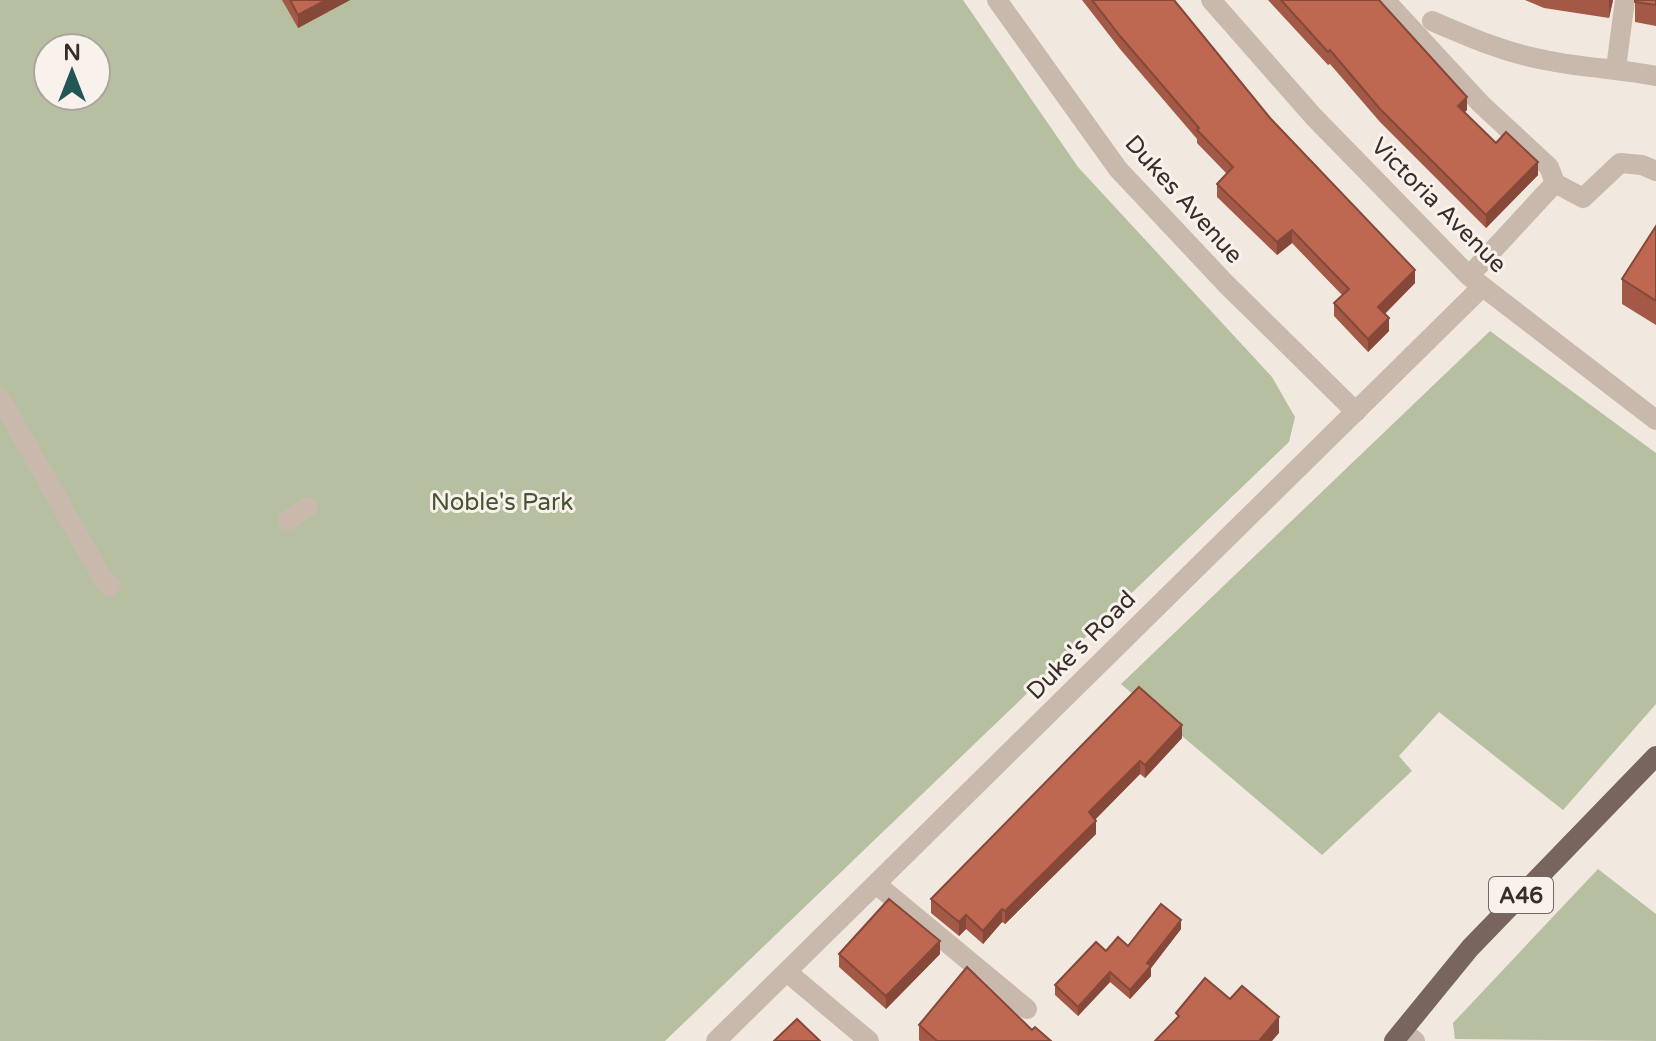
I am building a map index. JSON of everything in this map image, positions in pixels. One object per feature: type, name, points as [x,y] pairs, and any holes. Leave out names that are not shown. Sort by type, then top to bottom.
[{"type":"main road","name":"A46","points":[[1404,1038],[1470,948],[1656,756]]},
{"type":"street","name":"Dukes Avenue","points":[[997,0],[1118,169],[1226,284],[1356,412]]},
{"type":"street","name":"Victoria Avenue","points":[[1211,0],[1313,116],[1476,281],[1656,420]]},
{"type":"street","points":[[1385,0],[1481,104],[1549,167],[1555,183],[1583,198],[1620,163],[1642,165],[1656,171]]},
{"type":"street","points":[[1616,68],[1625,0]]},
{"type":"street","points":[[1432,21],[1490,47],[1551,62],[1616,68],[1656,76]]},
{"type":"street","name":"Duke's Road","points":[[716,1041],[1356,412],[1476,281],[1555,183]]},
{"type":"street","points":[[0,398],[110,586]]},
{"type":"street","points":[[288,520],[308,507]]},
{"type":"street","points":[[876,884],[1027,1009]]},
{"type":"street","points":[[787,972],[869,1041]]},
{"type":"green space","name":"Noble's Park","points":[[0,0],[963,0],[1078,167],[1272,377],[1295,417],[1289,442],[665,1041],[0,1041]]},
{"type":"green space","points":[[1490,331],[1656,453],[1656,704],[1563,810],[1439,712],[1399,756],[1412,771],[1322,855],[1121,684]]},
{"type":"green space","points":[[1598,869],[1656,914],[1656,1041],[1455,1039],[1453,1023]]},
{"type":"building","points":[[290,0],[326,0],[298,15]]},
{"type":"building","points":[[1092,0],[1174,0],[1270,118],[1415,270],[1378,307],[1389,318],[1368,339],[1334,303],[1349,289],[1292,230],[1277,242],[1217,184],[1233,167],[1197,130],[1199,128]]},
{"type":"building","points":[[1281,0],[1379,0],[1467,97],[1458,106],[1496,143],[1506,132],[1538,162],[1486,215],[1380,109],[1330,50],[1328,52]]},
{"type":"building","points":[[1656,0],[1656,5],[1635,2]]},
{"type":"building","points":[[1656,226],[1656,301],[1622,279]]},
{"type":"building","points":[[1139,687],[1182,725],[1145,765],[1140,761],[1089,812],[1096,821],[1005,911],[1002,909],[983,931],[966,915],[959,922],[931,899]]},
{"type":"building","points":[[889,899],[940,941],[886,996],[839,954]]},
{"type":"building","points":[[1161,904],[1181,920],[1147,963],[1151,966],[1130,990],[1110,972],[1078,1007],[1055,985],[1096,942],[1106,951],[1118,937],[1128,946]]},
{"type":"building","points":[[967,967],[1032,1030],[1035,1027],[1051,1041],[937,1041],[919,1025]]},
{"type":"building","points":[[1205,978],[1230,999],[1242,986],[1279,1017],[1259,1041],[1155,1041],[1179,1016],[1176,1013]]},
{"type":"building","points":[[797,1019],[820,1041],[774,1041]]}]
